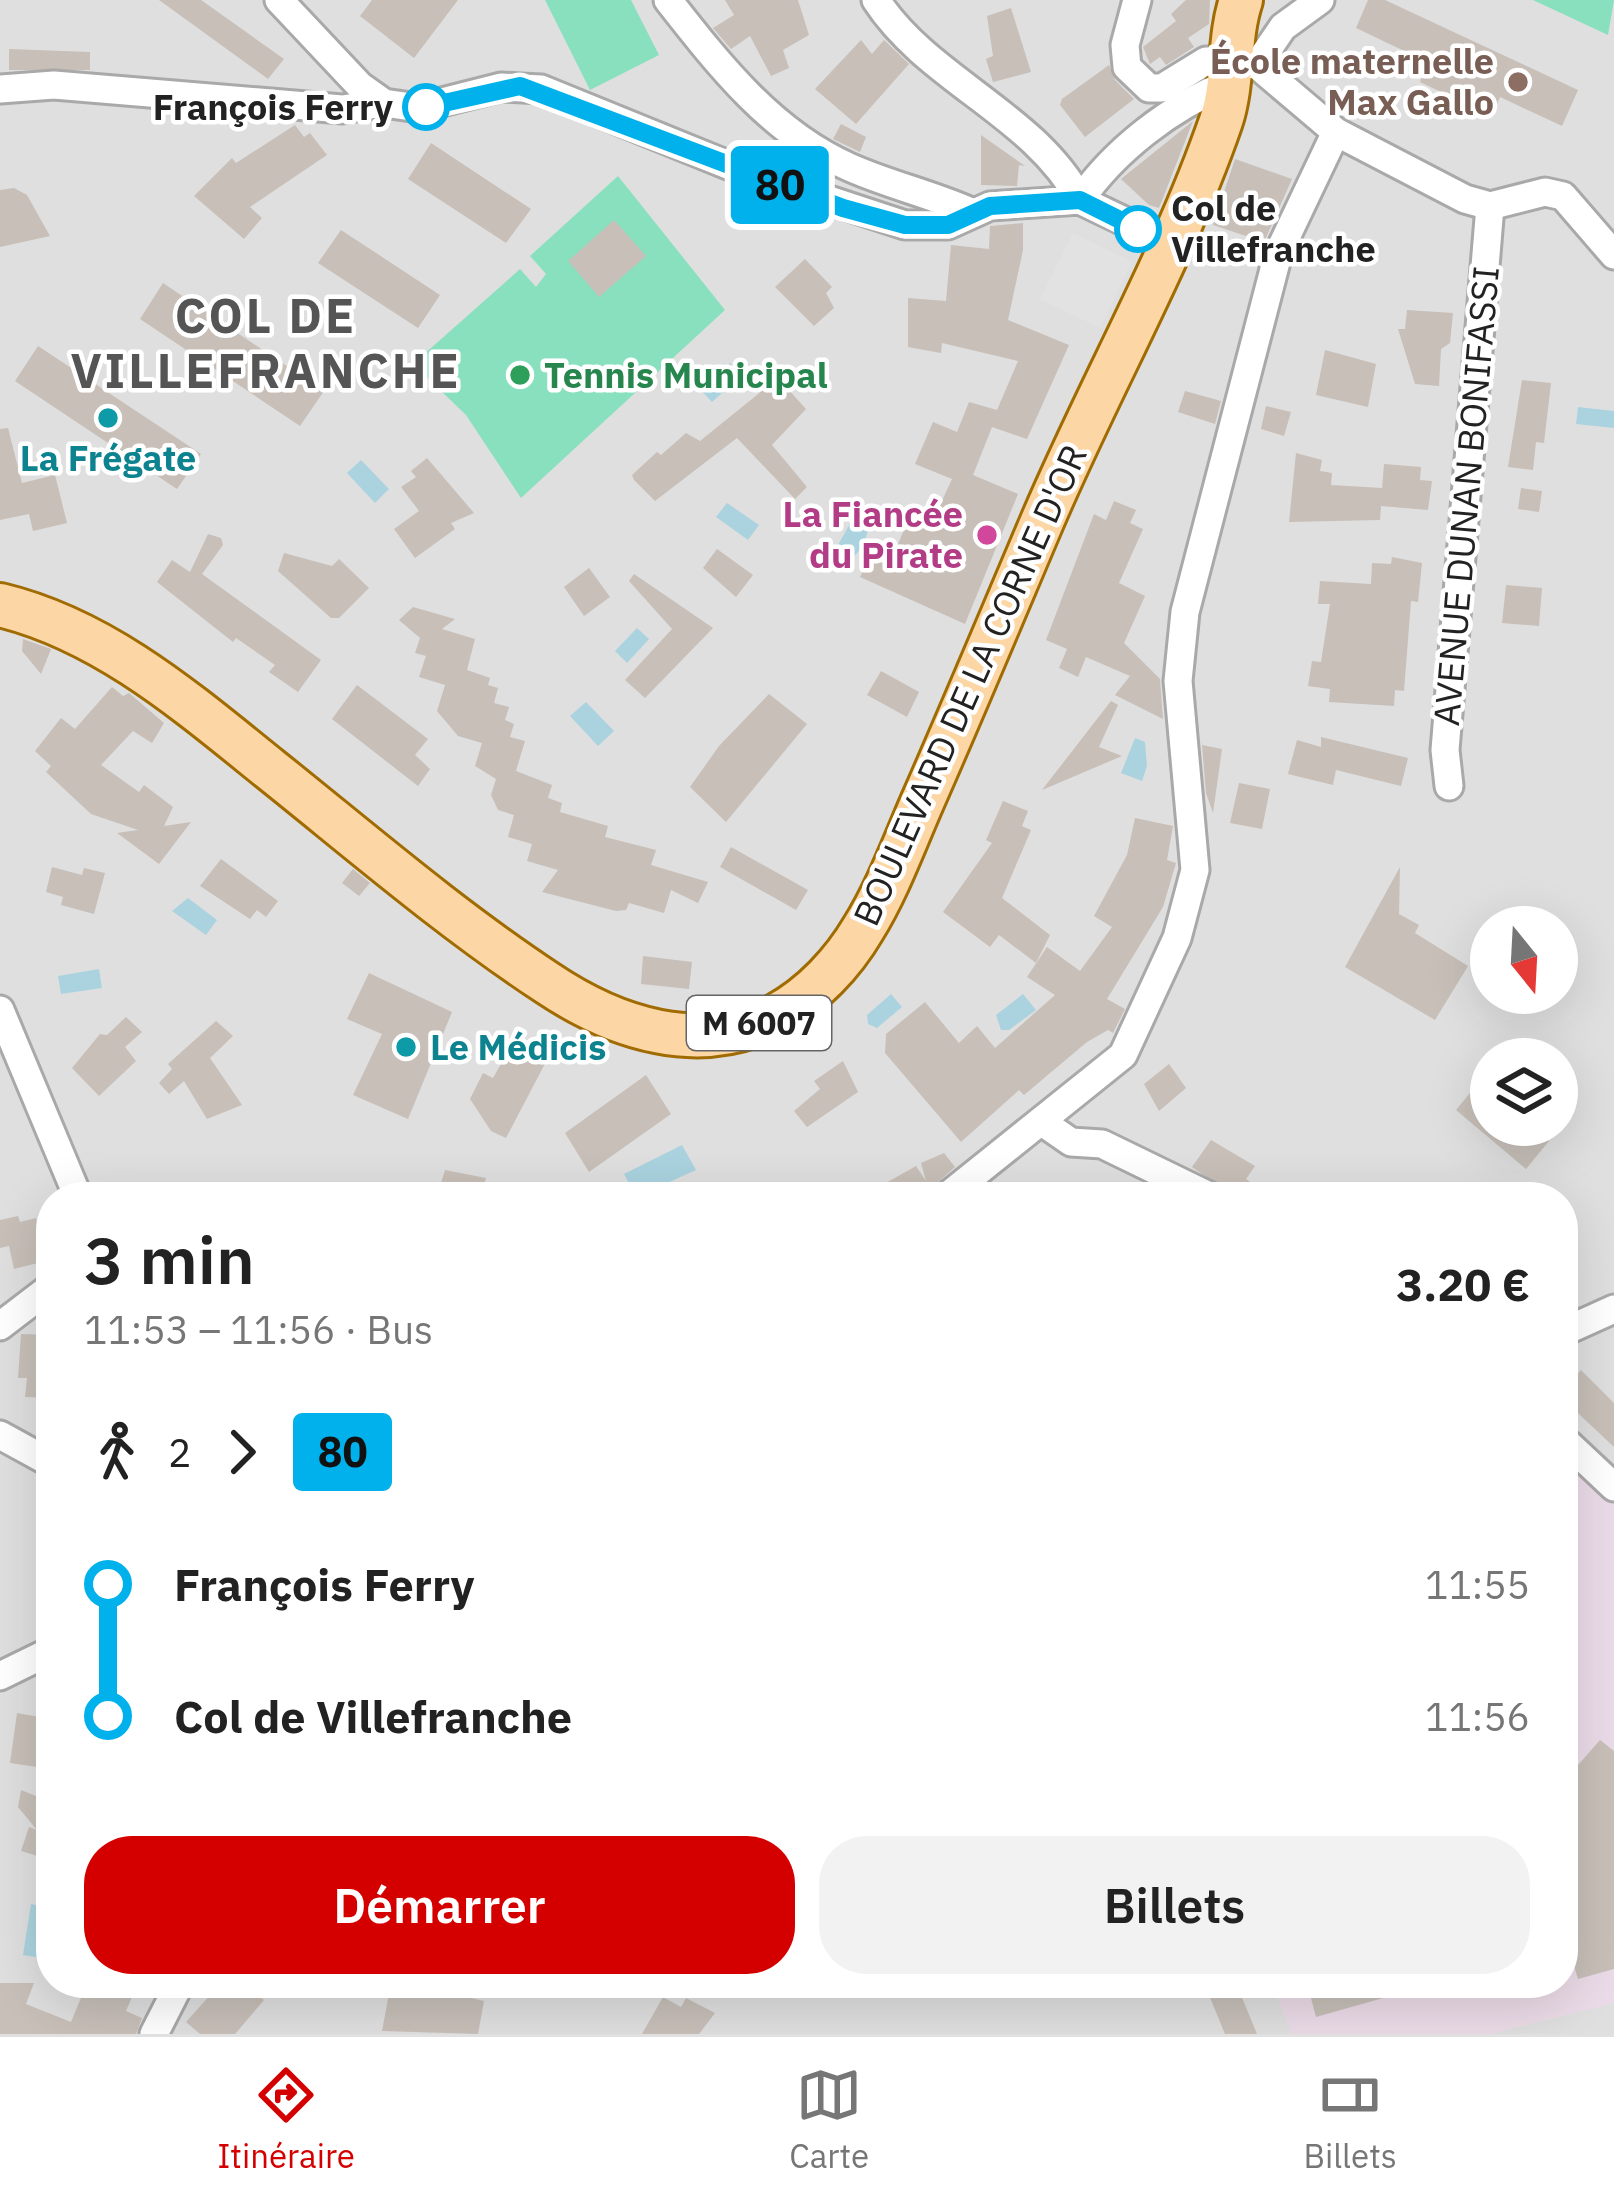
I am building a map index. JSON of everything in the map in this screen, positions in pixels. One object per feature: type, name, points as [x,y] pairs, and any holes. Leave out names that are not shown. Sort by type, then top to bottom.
[{"type":"main road","name":"M 6007","points":[[1238,70],[1241,0]]},
{"type":"main road","name":"BOULEVARD DE LA CORNE D'OR","points":[[0,605],[94,642],[168,687],[549,985],[619,1023],[664,1034],[745,1028],[779,1014],[817,986],[865,927],[1170,243],[1238,70]]},
{"type":"street","points":[[279,0],[360,86],[384,103]]},
{"type":"street","points":[[668,0],[718,64],[798,138],[844,165],[970,212]]},
{"type":"street","points":[[876,0],[894,27],[922,53],[1045,152],[1080,200],[1170,243]]},
{"type":"street","points":[[1137,0],[1125,45],[1135,80],[1162,88],[1206,61],[1238,70],[1336,132],[1465,199],[1490,206],[1545,192],[1563,196],[1614,255]]},
{"type":"street","points":[[1080,200],[1102,167],[1238,70],[1320,0]]},
{"type":"street","points":[[0,89],[54,85],[342,109],[384,103],[418,108],[520,86],[856,212],[930,226],[948,225],[970,212],[1080,200]]},
{"type":"street","points":[[965,1182],[1123,1055],[1190,900],[1195,842],[1178,682],[1185,612],[1278,254],[1336,132]]},
{"type":"street","name":"AVENUE DUNAN BONIFASSI","points":[[1449,786],[1445,750],[1490,206]]},
{"type":"street","points":[[0,1010],[72,1182]]},
{"type":"street","points":[[1042,1122],[1071,1142],[1102,1144],[1180,1182]]},
{"type":"street","points":[[0,1326],[36,1298]]},
{"type":"street","points":[[1578,1325],[1614,1309]]},
{"type":"street","points":[[0,1435],[36,1455]]},
{"type":"street","points":[[1578,1453],[1614,1486]]},
{"type":"street","points":[[0,1676],[36,1659]]},
{"type":"street","points":[[154,2034],[172,1998]]},
{"type":"shaded area","points":[[0,0],[1614,0],[1614,2034],[0,2034]]},
{"type":"shaded area","points":[[1073,233],[1132,262],[1100,328],[1040,299]]},
{"type":"shaded area","points":[[1578,1466],[1614,1496],[1614,2003],[1490,2034],[1292,2034],[1277,1998],[1578,1998]]},
{"type":"green space","points":[[545,0],[631,0],[659,55],[590,90]]},
{"type":"green space","points":[[1533,0],[1614,0],[1608,35]]},
{"type":"green space","points":[[618,176],[725,310],[521,498],[466,415],[413,364],[520,269],[536,287],[546,274],[530,256]]},
{"type":"water","points":[[730,363],[741,376],[712,402],[701,390]]},
{"type":"water","points":[[1578,407],[1614,411],[1614,428],[1576,424]]},
{"type":"water","points":[[361,460],[389,489],[375,503],[347,473]]},
{"type":"water","points":[[727,503],[759,525],[748,540],[716,517]]},
{"type":"water","points":[[856,513],[868,517],[868,528],[862,546],[850,559],[838,545]]},
{"type":"water","points":[[637,628],[649,639],[627,663],[615,651]]},
{"type":"water","points":[[586,702],[614,731],[598,746],[570,716]]},
{"type":"water","points":[[1135,738],[1145,742],[1147,766],[1142,781],[1121,773]]},
{"type":"water","points":[[188,898],[217,920],[206,935],[172,911]]},
{"type":"water","points":[[99,969],[102,988],[61,994],[58,976]]},
{"type":"water","points":[[891,994],[902,1007],[877,1028],[868,1024],[867,1015]]},
{"type":"water","points":[[1023,994],[1036,1010],[1009,1030],[1001,1030],[996,1015]]},
{"type":"water","points":[[682,1145],[696,1170],[669,1182],[628,1182],[624,1174]]},
{"type":"water","points":[[31,1904],[36,1905],[36,1957],[23,1955]]},
{"type":"building","points":[[159,0],[201,0],[284,59],[268,79]]},
{"type":"building","points":[[372,0],[458,0],[414,58],[360,16]]},
{"type":"building","points":[[725,0],[798,0],[809,35],[783,50],[789,68],[771,76],[750,36],[731,49],[713,28],[734,15]]},
{"type":"building","points":[[1186,0],[1210,0],[1209,24],[1188,38],[1194,47],[1166,65],[1160,57],[1150,64],[1143,47],[1176,21],[1171,14]]},
{"type":"building","points":[[1368,0],[1385,0],[1578,90],[1562,126],[1500,97],[1492,116],[1420,82],[1422,77],[1415,74],[1421,59],[1356,28]]},
{"type":"building","points":[[1011,8],[1031,72],[993,82],[986,59],[993,56],[987,16]]},
{"type":"building","points":[[861,40],[872,54],[884,40],[909,64],[856,124],[815,89]]},
{"type":"building","points":[[9,49],[90,52],[90,70],[9,70]]},
{"type":"building","points":[[1109,65],[1115,80],[1134,99],[1085,137],[1060,105],[1062,99]]},
{"type":"building","points":[[1193,121],[1159,208],[1149,205],[1121,179]]},
{"type":"building","points":[[841,124],[866,137],[860,152],[833,139]]},
{"type":"building","points":[[295,125],[304,137],[310,133],[327,155],[250,207],[262,218],[244,239],[194,196],[232,158],[236,163]]},
{"type":"building","points":[[981,135],[1025,166],[1019,165],[1017,186],[981,185]]},
{"type":"building","points":[[431,143],[531,209],[506,243],[408,179]]},
{"type":"building","points":[[1235,159],[1292,179],[1264,242],[1213,225]]},
{"type":"building","points":[[14,188],[27,195],[50,236],[0,247],[0,190]]},
{"type":"building","points":[[614,220],[646,256],[599,297],[568,261]]},
{"type":"building","points":[[1023,223],[1023,250],[1008,320],[1069,345],[1027,439],[992,427],[973,475],[1018,494],[965,624],[860,577],[869,557],[889,566],[908,520],[928,531],[952,479],[915,464],[933,422],[957,432],[969,402],[997,410],[1018,361],[942,343],[941,353],[908,347],[908,298],[946,301],[951,245],[989,249],[990,226]]},
{"type":"building","points":[[341,230],[440,295],[418,328],[318,263]]},
{"type":"building","points":[[805,259],[832,287],[826,293],[834,308],[814,326],[775,287]]},
{"type":"building","points":[[163,283],[324,391],[300,426],[140,319]]},
{"type":"building","points":[[1407,310],[1453,313],[1450,343],[1441,349],[1439,386],[1415,384],[1398,329],[1405,329]]},
{"type":"building","name":"La Frégate","points":[[38,346],[201,454],[177,489],[15,381]]},
{"type":"building","points":[[1325,350],[1376,364],[1368,407],[1316,395]]},
{"type":"building","points":[[778,378],[806,409],[772,445],[807,487],[795,499],[737,438],[655,501],[634,480],[632,475],[657,452],[661,455],[686,433],[700,441]]},
{"type":"building","points":[[1522,380],[1551,383],[1544,443],[1536,442],[1533,470],[1508,467]]},
{"type":"building","points":[[1185,391],[1221,401],[1215,424],[1178,412]]},
{"type":"building","points":[[1266,406],[1291,412],[1284,436],[1261,429]]},
{"type":"building","points":[[8,428],[22,483],[55,475],[67,523],[33,531],[29,514],[0,520],[0,429]]},
{"type":"building","points":[[1296,453],[1322,460],[1320,471],[1332,473],[1331,485],[1382,488],[1381,502],[1384,464],[1421,467],[1420,480],[1432,481],[1428,510],[1381,506],[1380,520],[1289,522]]},
{"type":"building","points":[[427,458],[474,513],[451,523],[455,529],[415,558],[394,529],[419,511],[401,487],[416,477],[411,471]]},
{"type":"building","points":[[1521,488],[1542,491],[1539,512],[1518,509]]},
{"type":"building","points":[[1114,501],[1136,510],[1130,523],[1143,529],[1119,583],[1145,596],[1124,643],[1160,679],[1163,719],[1115,695],[1130,676],[1086,657],[1078,677],[1059,668],[1067,649],[1046,640],[1094,514],[1106,520]]},
{"type":"building","points":[[208,534],[221,538],[223,545],[202,574],[321,660],[298,692],[269,672],[275,665],[236,638],[233,642],[157,582],[172,560],[190,572]]},
{"type":"building","points":[[717,549],[753,575],[736,597],[703,568]]},
{"type":"building","points":[[284,553],[332,566],[339,559],[369,588],[339,618],[331,618],[278,571]]},
{"type":"building","points":[[1392,557],[1422,563],[1418,602],[1411,601],[1404,691],[1395,690],[1394,706],[1329,702],[1330,689],[1308,686],[1312,661],[1321,662],[1330,604],[1318,604],[1320,581],[1371,584],[1372,563],[1391,564]]},
{"type":"building","points":[[589,568],[610,597],[584,616],[564,587]]},
{"type":"building","points":[[634,574],[713,628],[645,698],[625,680],[672,629],[629,581]]},
{"type":"building","points":[[1506,585],[1542,588],[1539,626],[1502,623]]},
{"type":"building","points":[[413,607],[455,619],[442,629],[475,639],[467,670],[490,678],[488,685],[498,688],[494,703],[509,707],[505,720],[514,724],[510,737],[525,741],[516,771],[552,785],[548,798],[562,803],[560,812],[608,826],[605,837],[656,850],[651,865],[708,882],[698,903],[671,890],[664,913],[629,903],[626,910],[616,911],[542,892],[558,870],[527,861],[532,844],[508,837],[514,815],[498,810],[491,795],[496,779],[475,766],[482,743],[458,736],[437,711],[445,685],[419,677],[426,656],[415,653],[420,638],[399,620]]},
{"type":"building","points":[[23,639],[51,649],[41,674],[22,651]]},
{"type":"building","points":[[881,671],[919,692],[907,717],[867,695]]},
{"type":"building","points":[[357,685],[428,739],[415,755],[430,769],[418,786],[332,719]]},
{"type":"building","points":[[112,687],[123,696],[129,693],[164,723],[152,743],[133,731],[101,765],[139,792],[144,785],[173,807],[164,826],[191,822],[159,864],[117,833],[138,830],[91,814],[46,772],[51,766],[35,751],[61,718],[75,729]]},
{"type":"building","points":[[769,694],[807,724],[726,822],[690,787],[719,746]]},
{"type":"building","points":[[1111,701],[1118,705],[1099,747],[1122,756],[1042,790]]},
{"type":"building","points":[[1321,737],[1408,758],[1401,786],[1336,770],[1333,785],[1288,774],[1297,740],[1321,747]]},
{"type":"building","points":[[1202,745],[1222,749],[1213,813],[1206,793]]},
{"type":"building","points":[[1239,783],[1270,789],[1262,829],[1230,823]]},
{"type":"building","points":[[1003,801],[1028,811],[1022,826],[1031,830],[1002,898],[1050,935],[1036,963],[999,935],[990,947],[943,912],[992,843],[986,840]]},
{"type":"building","points":[[1135,818],[1173,826],[1167,860],[1176,863],[1163,907],[1107,999],[1125,1009],[1113,1033],[1108,1030],[1087,1042],[1024,1095],[1019,1090],[961,1142],[885,1053],[886,1034],[925,1002],[959,1043],[977,1026],[995,1048],[1055,995],[1027,977],[1047,947],[1080,971],[1112,927],[1094,916],[1127,855]]},
{"type":"building","points":[[731,847],[808,890],[796,910],[720,867]]},
{"type":"building","points":[[221,859],[278,901],[266,917],[257,910],[250,919],[200,886]]},
{"type":"building","points":[[52,867],[82,875],[84,868],[105,873],[94,914],[61,905],[63,897],[46,892]]},
{"type":"building","points":[[1400,867],[1399,914],[1419,925],[1415,933],[1468,966],[1435,1020],[1345,967]]},
{"type":"building","points":[[353,869],[370,883],[359,896],[342,883]]},
{"type":"building","points":[[643,956],[692,962],[689,989],[641,984]]},
{"type":"building","name":"Le Médicis","points":[[369,973],[452,1012],[408,1119],[353,1095],[382,1034],[347,1019]]},
{"type":"building","points":[[126,1017],[142,1032],[125,1047],[136,1061],[99,1096],[72,1068],[100,1034],[107,1035]]},
{"type":"building","points":[[216,1021],[233,1036],[210,1058],[242,1105],[207,1119],[184,1081],[169,1094],[159,1083],[172,1069],[168,1064]]},
{"type":"building","points":[[516,1037],[550,1054],[506,1138],[491,1131],[470,1099],[483,1073],[493,1078]]},
{"type":"building","points":[[843,1061],[858,1092],[807,1127],[794,1111],[820,1089],[814,1081]]},
{"type":"building","points":[[1169,1064],[1186,1088],[1159,1111],[1144,1084]]},
{"type":"building","points":[[646,1075],[671,1114],[589,1172],[565,1133]]},
{"type":"building","points":[[1470,1093],[1470,1122],[1456,1110]]},
{"type":"building","points":[[1211,1140],[1255,1166],[1246,1179],[1250,1182],[1214,1182],[1192,1167]]},
{"type":"building","points":[[1499,1146],[1545,1146],[1526,1169]]},
{"type":"building","points":[[944,1153],[955,1167],[938,1182],[888,1182],[916,1166],[926,1181],[921,1163]]},
{"type":"building","points":[[445,1170],[486,1178],[485,1182],[441,1182]]},
{"type":"building","points":[[36,1218],[36,1264],[14,1269],[9,1246],[0,1248],[0,1220]]},
{"type":"building","points":[[21,1334],[36,1334],[36,1397],[25,1397],[27,1378],[18,1378]]},
{"type":"building","points":[[1581,1370],[1614,1403],[1614,1447],[1578,1413]]},
{"type":"building","points":[[17,1713],[36,1716],[36,1767],[10,1763]]},
{"type":"building","points":[[1600,1740],[1614,1751],[1614,1969],[1578,1979],[1578,1764]]},
{"type":"building","points":[[21,1790],[36,1796],[36,1829],[18,1807]]},
{"type":"building","points":[[29,1827],[36,1830],[36,1856],[21,1851]]},
{"type":"building","points":[[0,1983],[34,1983],[26,2004],[71,2022],[81,1998],[132,1998],[126,2011],[142,2018],[136,2034],[0,2034]]},
{"type":"building","points":[[208,1998],[264,2000],[235,2034],[200,2034],[186,2022]]},
{"type":"building","points":[[388,1998],[484,2001],[478,2034],[382,2031]]},
{"type":"building","points":[[662,1998],[681,2007],[686,1998],[715,2013],[699,2034],[642,2034]]},
{"type":"building","points":[[1210,1998],[1242,1998],[1257,2034],[1225,2034]]},
{"type":"building","points":[[1311,1998],[1383,1998],[1316,2017]]},
{"type":"bus line","name":"80","points":[[426,107],[501,87],[542,89],[751,174],[905,225],[948,225],[990,206],[1080,200],[1138,229]]},
{"type":"place","name":"École maternelle Max Gallo","points":[[1518,82]]},
{"type":"place","name":"François Ferry","points":[[426,107]]},
{"type":"place","name":"Col de Villefranche","points":[[1138,229]]},
{"type":"place","name":"Tennis Municipal","points":[[520,375]]},
{"type":"place","name":"La Frégate","points":[[108,418]]},
{"type":"place","name":"La Fiancée du Pirate","points":[[987,535]]},
{"type":"place","name":"Le Médicis","points":[[406,1047]]},
{"type":"district","name":"COL DE VILLEFRANCHE","points":[[266,344]]}]
